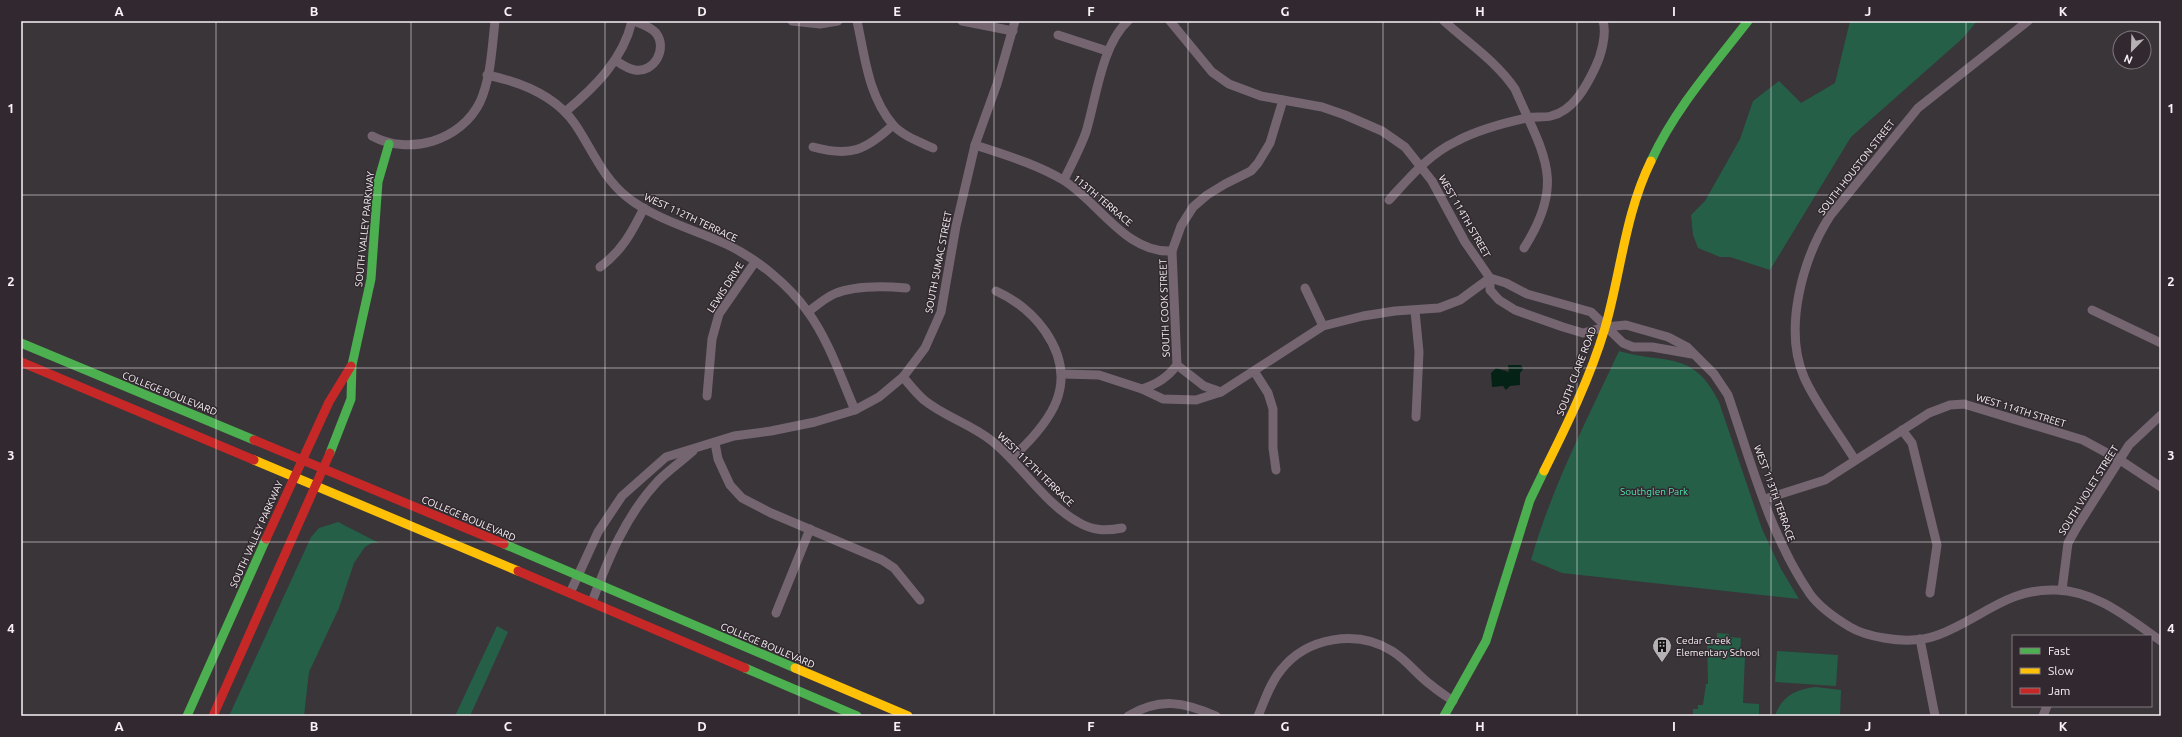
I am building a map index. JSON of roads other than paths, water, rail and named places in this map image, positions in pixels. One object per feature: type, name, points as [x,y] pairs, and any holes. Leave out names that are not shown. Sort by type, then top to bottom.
[{"type":"street","points":[[372,136],[389,144],[419,145],[433,142],[448,135],[474,112],[480,102],[487,75],[495,21]]},
{"type":"street","points":[[565,112],[593,87],[615,60],[633,21],[656,33],[660,40],[658,59],[645,69],[635,70],[615,60]]},
{"type":"street","points":[[792,21],[820,24],[838,21]]},
{"type":"street","points":[[857,21],[870,85],[893,125],[909,137],[933,148]]},
{"type":"street","points":[[962,21],[1013,31]]},
{"type":"street","name":"SOUTH SUMAC STREET","points":[[570,593],[598,532],[622,496],[666,457],[694,450],[734,436],[815,422],[855,410],[880,396],[903,377],[925,348],[941,312],[956,226],[975,145],[997,84],[1015,21]]},
{"type":"street","points":[[1064,180],[1086,133],[1107,51],[1120,27],[1128,21]]},
{"type":"street","name":"WEST 114TH STREET","points":[[1170,21],[1212,72],[1224,80],[1254,94],[1322,107],[1367,123],[1405,147],[1432,180],[1465,242],[1490,278],[1490,290],[1499,300],[1522,314],[1583,333],[1605,327]]},
{"type":"street","points":[[1444,21],[1501,71],[1515,89],[1545,158],[1547,195],[1542,216],[1524,248]]},
{"type":"street","name":"SOUTH CLARE ROAD","points":[[1444,716],[1476,663],[1486,640],[1530,500],[1573,413],[1605,327],[1631,210],[1653,156],[1683,104],[1748,21]]},
{"type":"street","name":"SOUTH HOUSTON STREET","points":[[1855,460],[1808,385],[1800,364],[1797,334],[1798,300],[1810,255],[1830,216],[1918,108],[2010,37],[2028,21]]},
{"type":"street","points":[[1389,200],[1420,166],[1446,147],[1465,137],[1528,118],[1551,116],[1566,108],[1582,93],[1599,61],[1606,22]]},
{"type":"street","points":[[1058,35],[1107,51]]},
{"type":"street","name":"WEST 112TH TERRACE","points":[[487,75],[521,84],[541,94],[565,112],[577,128],[601,170],[627,197],[644,208],[729,246],[755,262],[783,285],[808,312],[824,340],[855,410]]},
{"type":"street","name":"SOUTH COOK STREET","points":[[1221,392],[1204,386],[1177,365],[1172,251],[1181,226],[1194,207],[1225,184],[1251,171],[1258,163],[1270,143],[1283,100]]},
{"type":"street","points":[[813,147],[831,152],[850,153],[867,145],[893,125]]},
{"type":"street","name":"SOUTH VALLEY PARKWAY","points":[[213,716],[230,681],[322,468],[332,450],[351,400],[352,365],[371,279],[378,182],[389,144]]},
{"type":"street","name":"113TH TERRACE","points":[[975,145],[1031,165],[1064,180],[1132,238],[1151,248],[1163,251],[1172,251]]},
{"type":"street","points":[[600,267],[614,257],[626,242],[644,208]]},
{"type":"street","name":"LEWIS DRIVE","points":[[707,396],[712,339],[719,314],[755,262]]},
{"type":"street","points":[[1062,374],[1099,375],[1142,389],[1163,399],[1179,401],[1196,400],[1221,392],[1324,326],[1363,316],[1395,311],[1415,311],[1439,308],[1453,303],[1490,278],[1506,283],[1527,294],[1591,312],[1623,343],[1634,347],[1652,347],[1692,354]]},
{"type":"street","points":[[808,312],[833,294],[852,289],[890,286],[906,288]]},
{"type":"street","points":[[1306,288],[1324,326]]},
{"type":"street","points":[[996,291],[1012,298],[1036,319],[1050,338],[1058,356],[1062,374],[1054,407],[1044,425],[1012,458]]},
{"type":"street","points":[[2092,310],[2161,343]]},
{"type":"street","points":[[1415,311],[1419,352],[1416,416]]},
{"type":"street","name":"WEST 113TH TERRACE","points":[[1605,327],[1626,325],[1668,337],[1687,347],[1692,354],[1714,374],[1728,395],[1778,538],[1796,572],[1811,596],[1832,616],[1855,630],[1871,636],[1896,640],[1920,639],[1937,635],[1959,625],[1996,604],[2017,596],[2038,590],[2062,590],[2091,597],[2106,604],[2161,641]]},
{"type":"street","name":"COLLEGE BOULEVARD","points":[[21,344],[578,575],[908,716]]},
{"type":"street","points":[[21,362],[592,602],[857,716]]},
{"type":"street","name":"SOUTH VALLEY PARKWAY","points":[[186,716],[301,459],[314,436],[329,402],[352,365]]},
{"type":"street","points":[[1142,389],[1157,384],[1169,375],[1177,365]]},
{"type":"street","points":[[1254,371],[1268,393],[1273,409],[1273,448],[1276,470]]},
{"type":"street","name":"WEST 112TH TERRACE","points":[[903,377],[924,399],[943,412],[972,427],[1012,458],[1052,502],[1078,522],[1093,529],[1105,531],[1122,528]]},
{"type":"street","name":"WEST 114TH STREET","points":[[1765,500],[1825,480],[1902,430],[1940,408],[1950,405],[1964,404],[2083,440],[2120,460],[2161,487]]},
{"type":"street","name":"SOUTH VIOLET STREET","points":[[2062,590],[2068,543],[2129,445],[2161,415]]},
{"type":"street","points":[[1902,430],[1912,443],[1937,545],[1930,593]]},
{"type":"street","points":[[715,443],[720,464],[730,485],[742,498],[882,560],[894,568],[920,600]]},
{"type":"street","name":"SOUTH SUMAC STREET","points":[[592,602],[598,584],[622,530],[639,504],[658,481],[694,450]]},
{"type":"street","points":[[776,613],[810,529]]},
{"type":"street","points":[[1258,716],[1274,679],[1293,657],[1318,644],[1346,638],[1366,640],[1392,651],[1431,686],[1454,701]]},
{"type":"street","points":[[1920,639],[1935,716]]},
{"type":"street","points":[[1128,716],[1153,705],[1167,703],[1194,707],[1216,716]]},
{"type":"place","name":"Cedar Creek Elementary School","points":[[1662,663]]},
{"type":"park label","name":"Southglen Park","points":[[1654,491]]}]
